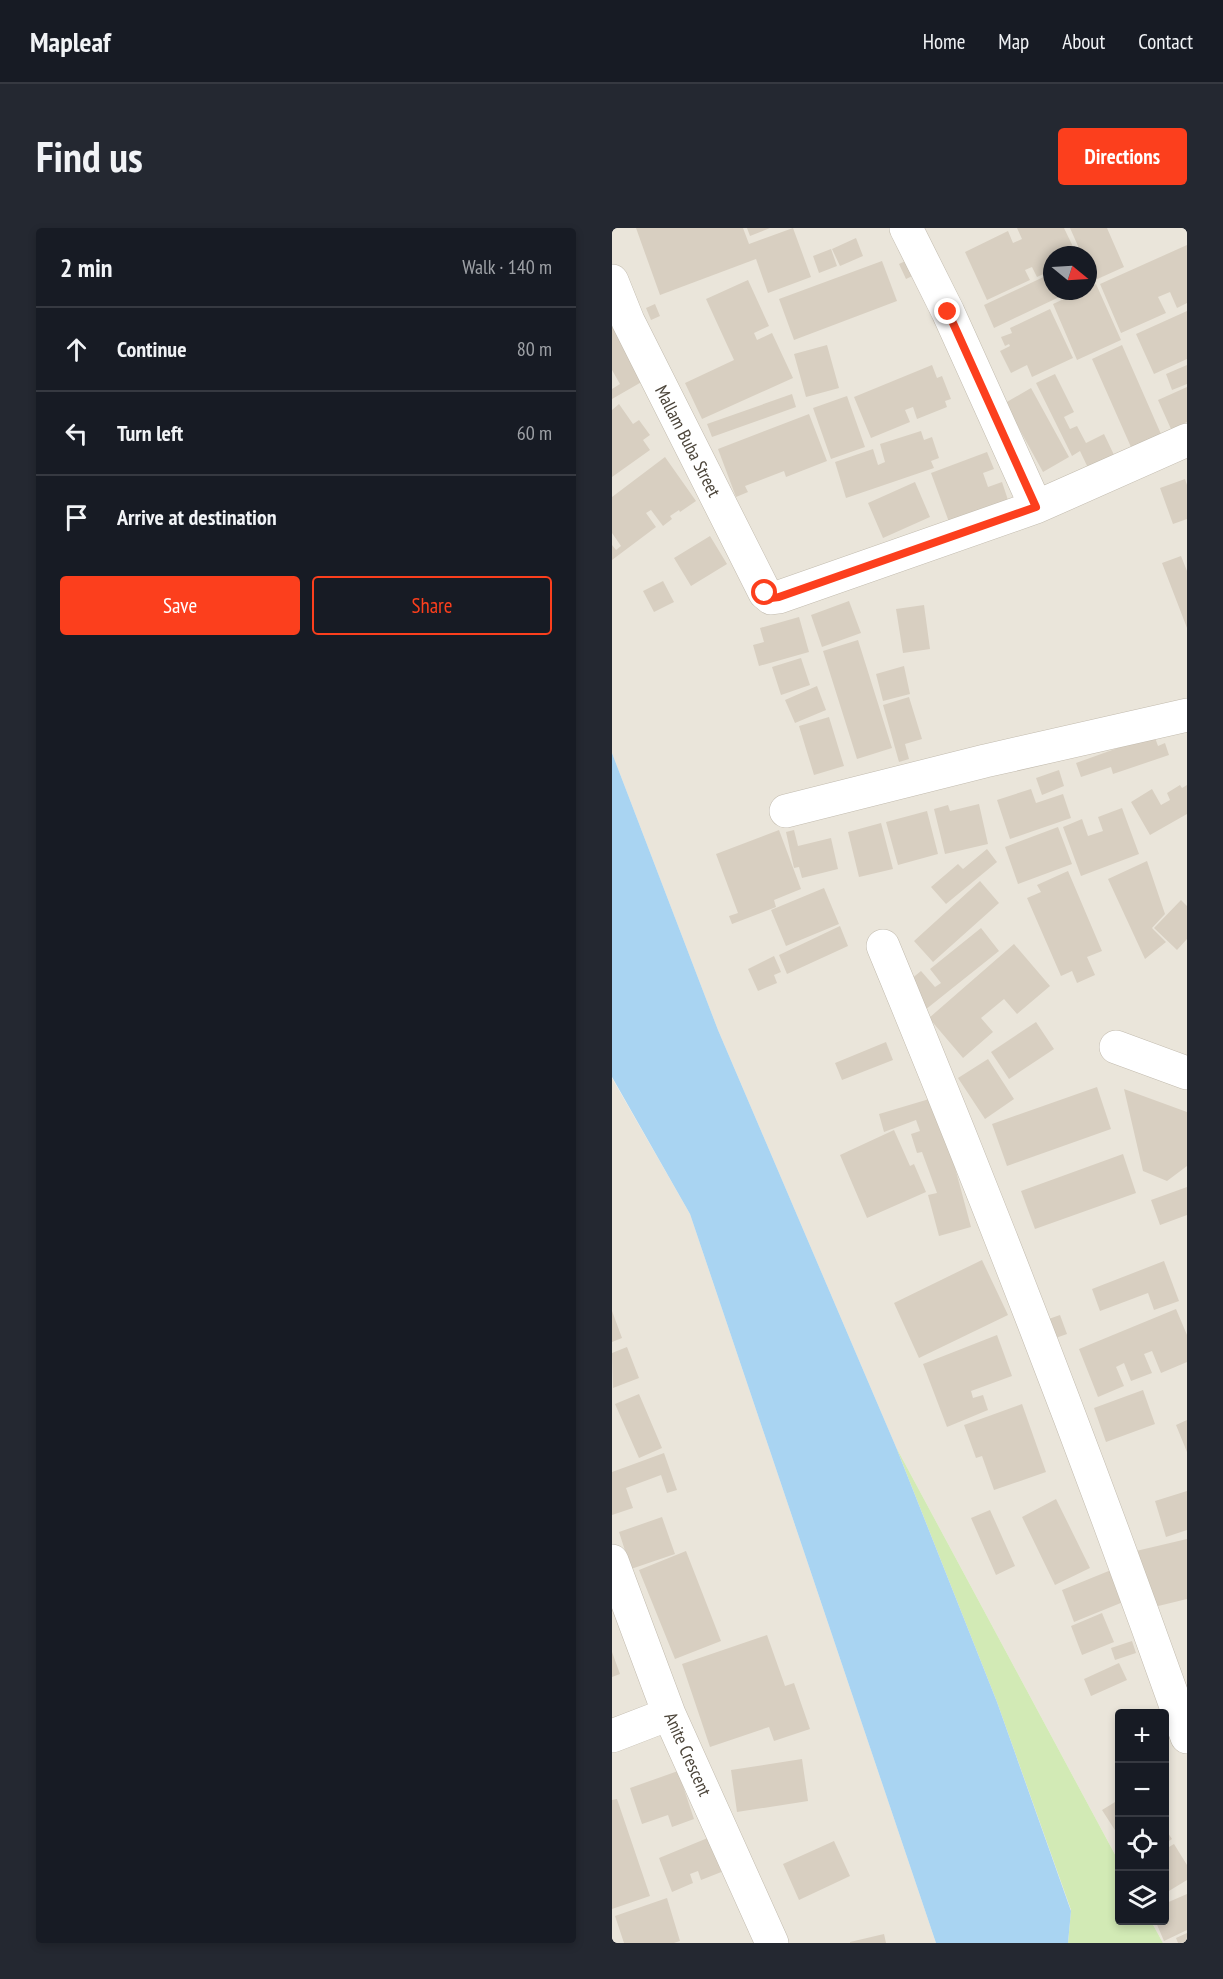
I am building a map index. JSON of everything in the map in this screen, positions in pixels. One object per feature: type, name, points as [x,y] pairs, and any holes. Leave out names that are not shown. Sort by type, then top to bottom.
[{"type":"street","points":[[906,228],[948,312],[1036,507],[1187,440]]},
{"type":"street","name":"Mallam Buba Street","points":[[612,280],[628,321],[765,593],[771,598],[1036,507]]},
{"type":"street","points":[[786,811],[985,761],[1185,720]]},
{"type":"street","points":[[882,946],[1021,1287],[1146,1620],[1187,1737]]},
{"type":"street","points":[[1116,1047],[1187,1073]]},
{"type":"street","name":"Anite Crescent","points":[[612,1561],[669,1714],[772,1943]]},
{"type":"street","points":[[612,1736],[669,1714]]},
{"type":"shaded area","points":[[612,228],[1187,228],[1187,1943],[1163,1943],[1153,1925],[1169,1925],[1169,1709],[1115,1709],[1115,1855],[896,1447],[718,1030],[612,753]]},
{"type":"shaded area","points":[[612,1078],[690,1214],[936,1943],[612,1943]]},
{"type":"green space","points":[[896,1447],[1115,1855],[1115,1925],[1153,1925],[1163,1943],[1068,1943],[1071,1910],[997,1702]]},
{"type":"water","points":[[612,753],[718,1030],[896,1447],[997,1702],[1071,1911],[1068,1943],[936,1943],[690,1214],[612,1077]]},
{"type":"building","points":[[636,228],[743,228],[749,244],[793,228],[811,277],[768,293],[756,259],[660,295]]},
{"type":"building","points":[[747,228],[770,228],[750,236]]},
{"type":"building","points":[[1017,228],[1064,228],[1073,246],[1043,246],[1043,274],[1037,277],[1032,267],[1025,270],[1030,280],[987,300],[965,252],[1008,231],[1013,243],[1022,239]]},
{"type":"building","points":[[1070,228],[1107,228],[1124,267],[1097,279],[1097,246],[1078,246]]},
{"type":"building","points":[[856,238],[863,256],[840,266],[832,249]]},
{"type":"building","points":[[1187,245],[1187,303],[1177,308],[1170,292],[1158,297],[1166,313],[1121,333],[1100,284]]},
{"type":"building","points":[[831,249],[837,266],[819,273],[813,256]]},
{"type":"building","points":[[916,256],[923,271],[906,279],[899,264]]},
{"type":"building","points":[[882,261],[897,301],[794,340],[779,299]]},
{"type":"building","points":[[1043,277],[1043,300],[1053,300],[994,328],[984,305]]},
{"type":"building","points":[[748,280],[769,326],[754,333],[757,340],[772,333],[793,378],[702,419],[685,383],[734,360],[706,299]]},
{"type":"building","points":[[1097,286],[1121,340],[1077,360],[1053,304],[1062,300],[1097,300]]},
{"type":"building","points":[[655,304],[660,316],[651,320],[646,308]]},
{"type":"building","points":[[1050,309],[1073,358],[1032,377],[1027,365],[1011,373],[1000,351],[1010,346],[1009,344],[1005,346],[1001,337],[1012,333],[1010,328]]},
{"type":"building","points":[[1187,311],[1187,359],[1154,374],[1136,334]]},
{"type":"building","points":[[612,320],[645,380],[612,399],[612,389],[620,384],[612,370]]},
{"type":"building","points":[[827,345],[839,388],[806,397],[794,354]]},
{"type":"building","points":[[1122,345],[1161,434],[1131,447],[1092,359]]},
{"type":"building","points":[[932,365],[937,378],[942,376],[951,399],[945,401],[947,407],[917,419],[913,407],[905,410],[910,422],[871,438],[854,397]]},
{"type":"building","points":[[1187,365],[1187,384],[1172,390],[1166,374]]},
{"type":"building","points":[[1055,374],[1074,412],[1064,417],[1070,429],[1077,426],[1086,443],[1104,434],[1115,457],[1089,470],[1080,451],[1072,456],[1036,383]]},
{"type":"building","points":[[1187,387],[1187,422],[1171,429],[1158,400]]},
{"type":"building","points":[[1031,388],[1069,457],[1043,472],[1005,403]]},
{"type":"building","points":[[792,394],[796,407],[712,437],[707,424]]},
{"type":"building","points":[[847,396],[865,447],[831,459],[813,408]]},
{"type":"building","points":[[619,404],[633,424],[639,420],[650,435],[643,440],[650,450],[612,477],[612,410]]},
{"type":"building","points":[[809,414],[827,461],[786,477],[784,471],[745,486],[748,492],[736,497],[718,449]]},
{"type":"building","points":[[921,431],[924,440],[932,437],[939,458],[931,461],[934,468],[846,498],[835,462],[873,449],[878,465],[885,462],[880,444]]},
{"type":"building","points":[[987,452],[994,469],[983,473],[988,487],[1002,482],[1008,500],[949,522],[931,473]]},
{"type":"building","points":[[665,457],[696,501],[670,516],[672,519],[663,526],[651,510],[646,513],[656,527],[612,560],[612,545],[616,550],[621,546],[612,533],[612,497]]},
{"type":"building","points":[[1185,479],[1187,519],[1173,524],[1160,488]]},
{"type":"building","points":[[915,482],[930,517],[883,538],[868,503]]},
{"type":"building","points":[[710,536],[727,564],[691,586],[674,558]]},
{"type":"building","points":[[1181,556],[1187,571],[1187,628],[1162,563]]},
{"type":"building","points":[[663,581],[674,602],[654,612],[643,591]]},
{"type":"building","points":[[849,601],[861,633],[822,647],[811,615]]},
{"type":"building","points":[[924,605],[930,649],[903,653],[896,609]]},
{"type":"building","points":[[799,617],[809,652],[759,666],[753,645],[764,642],[760,628]]},
{"type":"building","points":[[858,640],[892,748],[857,759],[823,651]]},
{"type":"building","points":[[801,658],[810,685],[781,695],[772,667]]},
{"type":"building","points":[[904,666],[910,694],[883,701],[876,674]]},
{"type":"building","points":[[817,686],[826,710],[795,723],[785,700]]},
{"type":"building","points":[[909,697],[922,739],[905,744],[909,759],[899,762],[883,705]]},
{"type":"building","points":[[829,717],[844,766],[814,775],[799,726]]},
{"type":"building","points":[[1154,735],[1158,746],[1165,743],[1169,755],[1113,774],[1111,767],[1081,777],[1076,763]]},
{"type":"building","points":[[1059,770],[1064,786],[1042,795],[1036,778]]},
{"type":"building","points":[[1180,785],[1182,788],[1187,785],[1187,814],[1150,835],[1131,802],[1152,789],[1161,805],[1170,800],[1167,793]]},
{"type":"building","points":[[1031,789],[1036,803],[1063,794],[1071,818],[1010,839],[997,800]]},
{"type":"building","points":[[979,804],[988,844],[945,854],[934,809],[948,805],[950,811]]},
{"type":"building","points":[[1122,808],[1139,854],[1081,876],[1063,827],[1082,819],[1088,836],[1103,831],[1098,817]]},
{"type":"building","points":[[927,811],[938,854],[898,865],[886,822]]},
{"type":"building","points":[[881,823],[893,869],[859,877],[848,832]]},
{"type":"building","points":[[1058,827],[1072,864],[1018,884],[1005,847]]},
{"type":"building","points":[[779,830],[801,889],[774,900],[776,907],[732,924],[729,916],[738,913],[716,854]]},
{"type":"building","points":[[794,830],[798,846],[831,838],[838,869],[802,878],[799,867],[794,868],[786,832]]},
{"type":"building","points":[[987,849],[997,862],[946,904],[931,887],[958,864],[963,869]]},
{"type":"building","points":[[1147,861],[1165,914],[1152,928],[1166,942],[1145,959],[1108,879]]},
{"type":"building","points":[[1068,871],[1102,951],[1087,957],[1095,975],[1077,983],[1072,971],[1061,976],[1027,898],[1041,892],[1037,885]]},
{"type":"building","points":[[980,881],[999,903],[933,962],[914,941]]},
{"type":"building","points":[[824,888],[839,924],[786,946],[771,910]]},
{"type":"building","points":[[1181,900],[1187,906],[1187,939],[1177,950],[1154,928]]},
{"type":"building","points":[[840,926],[848,946],[787,974],[779,955]]},
{"type":"building","points":[[981,928],[999,951],[925,1010],[905,984],[921,971],[935,987],[941,983],[930,969]]},
{"type":"building","points":[[1014,944],[1050,986],[1017,1014],[1004,999],[981,1018],[993,1032],[963,1058],[929,1018]]},
{"type":"building","points":[[774,956],[781,972],[774,975],[777,983],[758,991],[748,969]]},
{"type":"building","points":[[1036,1022],[1054,1049],[1009,1079],[991,1052]]},
{"type":"building","points":[[886,1042],[893,1060],[842,1080],[835,1063]]},
{"type":"building","points":[[988,1059],[1014,1099],[985,1119],[958,1078]]},
{"type":"building","points":[[1097,1087],[1111,1129],[1007,1166],[992,1124]]},
{"type":"building","points":[[1124,1089],[1187,1112],[1187,1166],[1167,1181],[1143,1171]]},
{"type":"building","points":[[936,1097],[971,1227],[939,1236],[928,1195],[937,1193],[922,1152],[917,1153],[911,1134],[920,1131],[916,1120],[884,1132],[879,1114]]},
{"type":"building","points":[[894,1130],[910,1166],[914,1164],[926,1192],[867,1218],[840,1155]]},
{"type":"building","points":[[1123,1154],[1136,1193],[1035,1229],[1021,1191]]},
{"type":"building","points":[[1187,1187],[1187,1215],[1160,1225],[1151,1200]]},
{"type":"building","points":[[982,1260],[1008,1315],[919,1358],[894,1303]]},
{"type":"building","points":[[1164,1261],[1179,1301],[1154,1310],[1148,1293],[1100,1311],[1092,1289]]},
{"type":"building","points":[[1176,1309],[1187,1335],[1187,1362],[1161,1373],[1152,1351],[1144,1354],[1152,1373],[1131,1381],[1124,1363],[1116,1367],[1124,1386],[1098,1397],[1079,1349]]},
{"type":"building","points":[[612,1311],[622,1338],[612,1342]]},
{"type":"building","points":[[1060,1315],[1067,1334],[1050,1340],[1043,1321]]},
{"type":"building","points":[[997,1335],[1012,1376],[971,1391],[973,1398],[983,1395],[988,1410],[947,1427],[923,1364]]},
{"type":"building","points":[[627,1347],[639,1378],[613,1388],[612,1353]]},
{"type":"building","points":[[1143,1390],[1155,1424],[1106,1442],[1094,1408]]},
{"type":"building","points":[[639,1394],[662,1448],[639,1458],[615,1404]]},
{"type":"building","points":[[1022,1404],[1046,1472],[994,1490],[982,1456],[976,1458],[964,1425]]},
{"type":"building","points":[[1187,1420],[1187,1452],[1176,1425]]},
{"type":"building","points":[[664,1453],[677,1490],[667,1493],[661,1475],[626,1488],[633,1508],[612,1515],[612,1472]]},
{"type":"building","points":[[1187,1491],[1187,1530],[1166,1537],[1155,1501]]},
{"type":"building","points":[[1056,1499],[1090,1568],[1055,1585],[1022,1517]]},
{"type":"building","points":[[990,1510],[1015,1566],[996,1575],[971,1518]]},
{"type":"building","points":[[662,1517],[675,1554],[631,1569],[619,1532]]},
{"type":"building","points":[[1187,1539],[1187,1599],[1150,1608],[1136,1551]]},
{"type":"building","points":[[686,1551],[721,1641],[675,1659],[639,1570]]},
{"type":"building","points":[[1121,1566],[1133,1598],[1074,1622],[1062,1590]]},
{"type":"building","points":[[1102,1613],[1114,1642],[1082,1655],[1071,1626]]},
{"type":"building","points":[[767,1635],[785,1686],[794,1683],[810,1729],[774,1741],[769,1727],[710,1747],[682,1664]]},
{"type":"building","points":[[1132,1641],[1136,1653],[1115,1660],[1111,1648]]},
{"type":"building","points":[[612,1652],[620,1674],[612,1677]]},
{"type":"building","points":[[1119,1663],[1127,1680],[1091,1696],[1084,1679]]},
{"type":"building","points":[[802,1759],[808,1801],[737,1812],[731,1770]]},
{"type":"building","points":[[678,1771],[694,1819],[672,1827],[668,1815],[642,1824],[630,1788]]},
{"type":"building","points":[[617,1799],[650,1896],[612,1909],[612,1800]]},
{"type":"building","points":[[1115,1802],[1115,1830],[1102,1810]]},
{"type":"building","points":[[715,1835],[729,1869],[701,1880],[698,1871],[690,1874],[693,1883],[672,1892],[659,1858]]},
{"type":"building","points":[[834,1841],[850,1876],[799,1900],[783,1864]]},
{"type":"building","points":[[1174,1844],[1187,1865],[1187,1880],[1169,1891],[1169,1871],[1169,1847]]},
{"type":"building","points":[[1187,1894],[1187,1930],[1164,1941],[1157,1925],[1169,1925],[1169,1902]]},
{"type":"building","points":[[667,1898],[680,1941],[624,1943],[615,1916]]},
{"type":"building","points":[[1187,1933],[1187,1943],[1178,1943],[1176,1938]]},
{"type":"building","points":[[884,1934],[886,1943],[850,1943],[850,1942]]},
{"type":"route","points":[[765,593],[771,598],[779,597],[1036,507],[948,312]]}]
